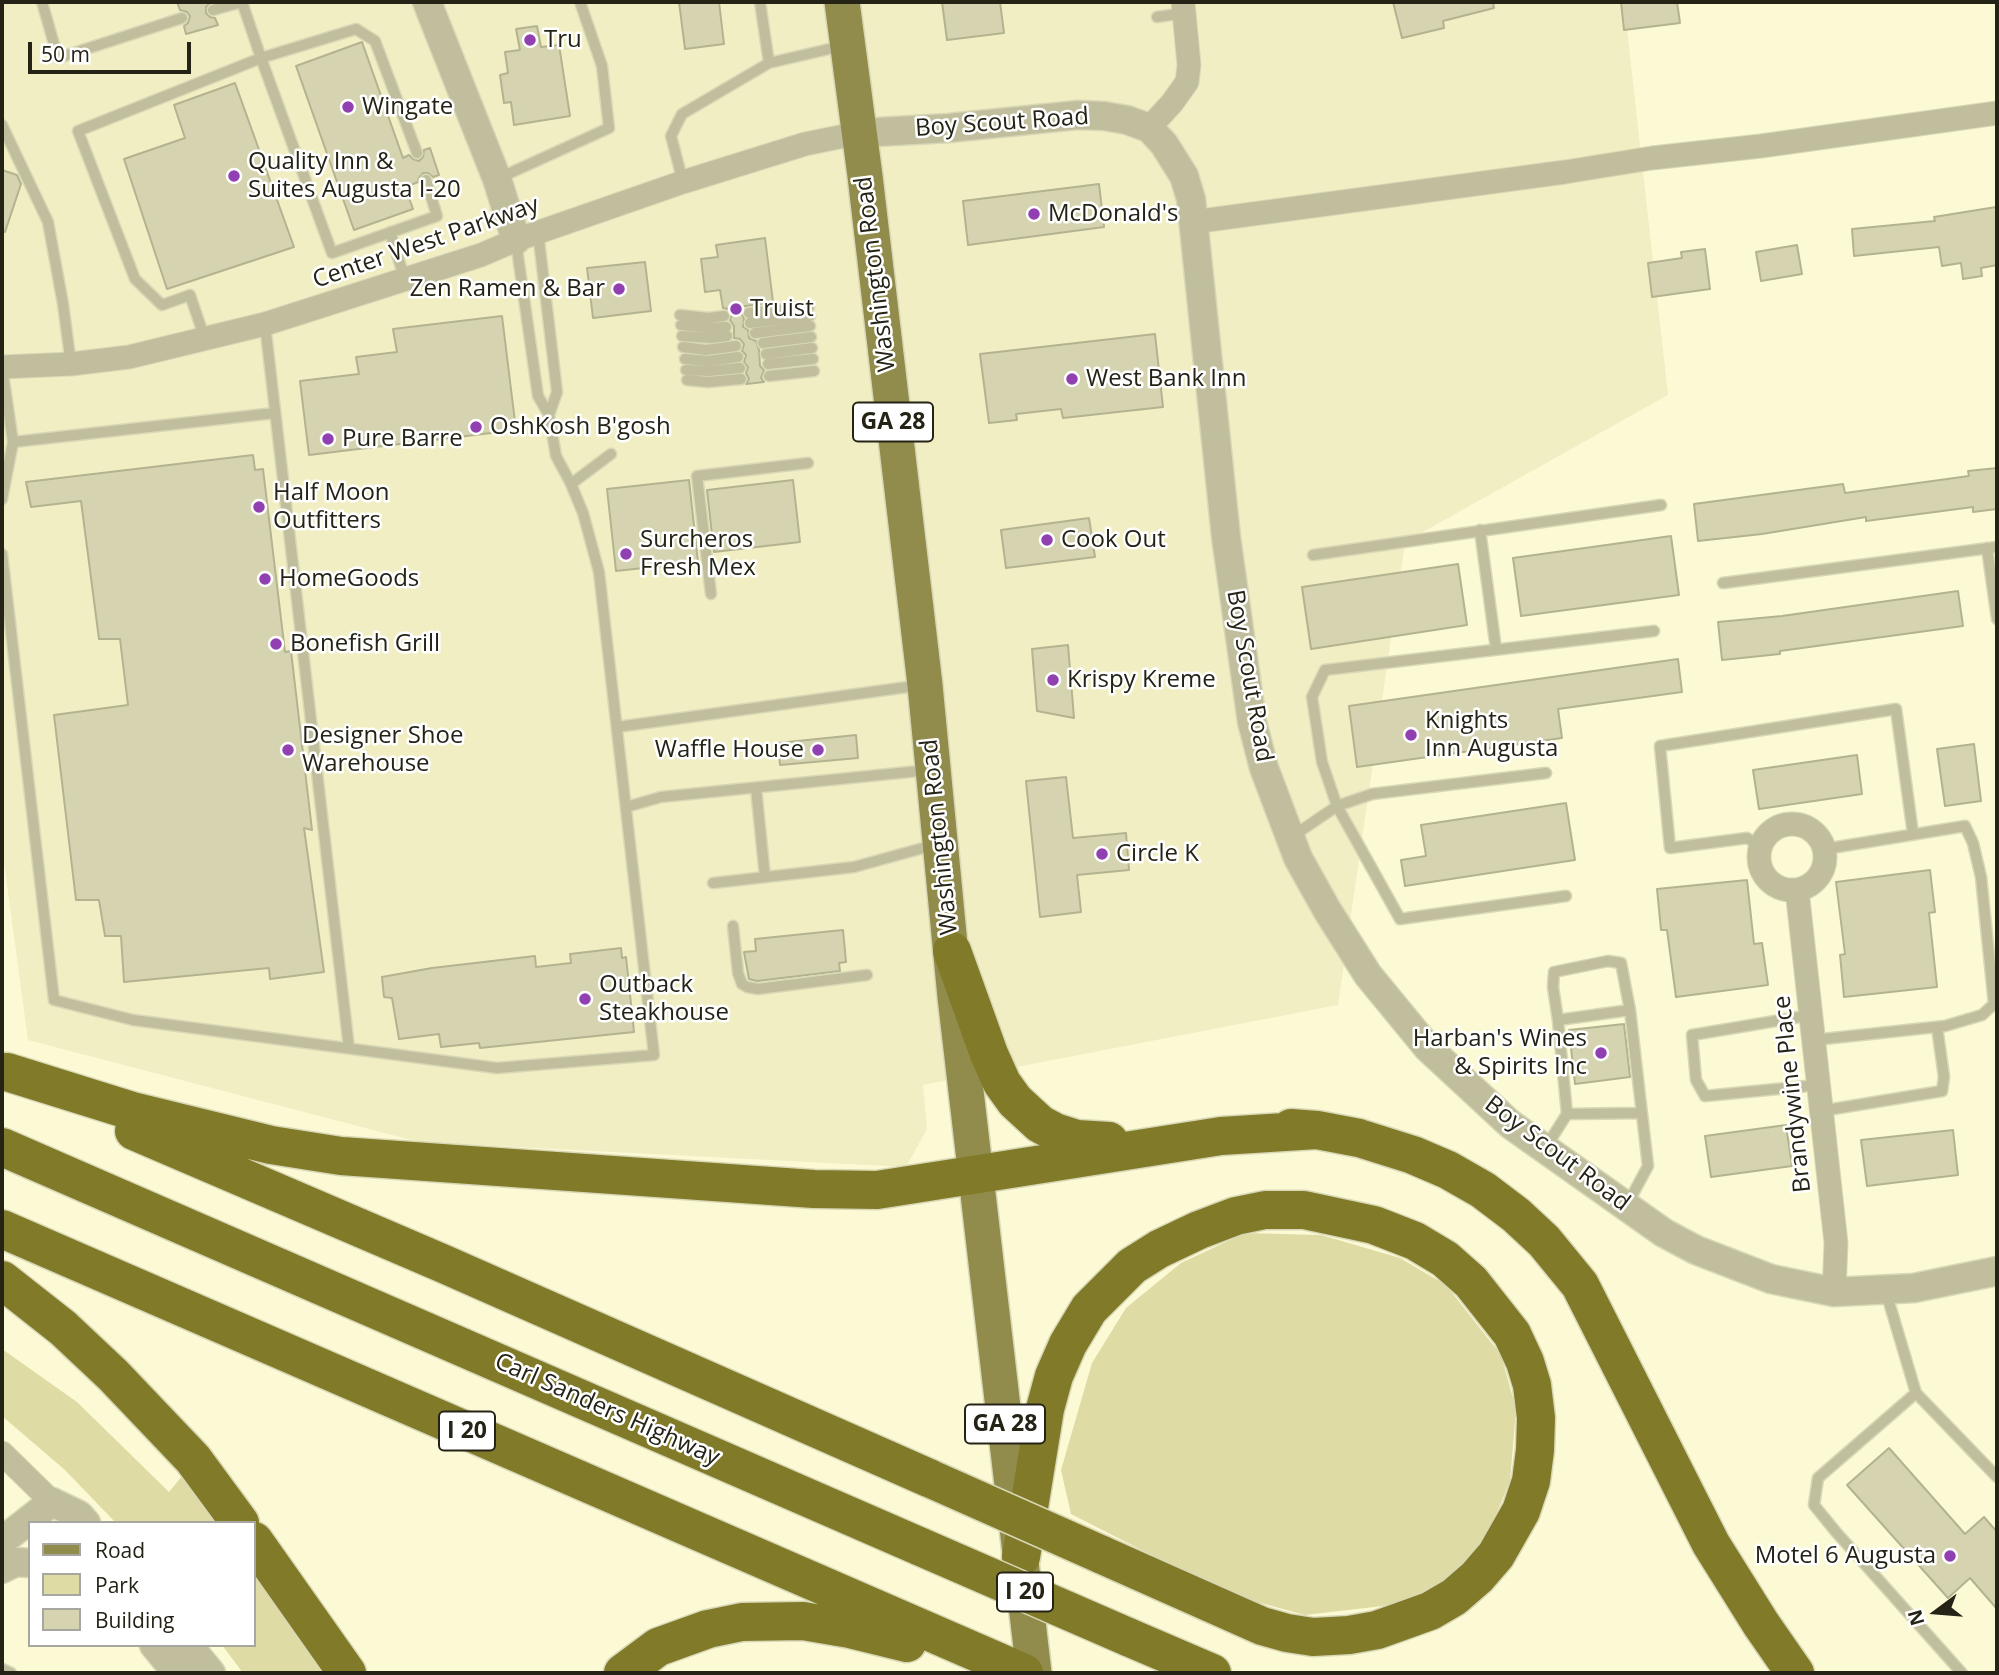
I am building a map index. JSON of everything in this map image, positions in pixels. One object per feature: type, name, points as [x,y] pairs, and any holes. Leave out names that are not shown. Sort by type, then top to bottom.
[{"type":"highway","points":[[952,951],[1002,1083],[1027,1114],[1055,1132],[1077,1139],[1098,1141],[1216,1124],[1317,1130],[1359,1138],[1413,1155],[1448,1170],[1483,1190],[1516,1215],[1565,1265],[1580,1285],[1711,1544],[1760,1624],[1795,1673]]},
{"type":"highway","points":[[4,1071],[132,1111],[271,1145],[341,1156],[839,1190],[877,1190],[1221,1136],[1317,1130]]},
{"type":"highway","points":[[4,1071],[87,1111],[431,1259],[931,1479],[1100,1554],[1262,1626],[1287,1633],[1313,1637],[1377,1630],[1430,1611],[1454,1597],[1477,1577],[1496,1555],[1521,1511],[1531,1480],[1536,1418],[1532,1385],[1525,1362],[1512,1334],[1471,1282],[1445,1258],[1415,1241],[1374,1224],[1304,1210],[1265,1210],[1236,1216],[1199,1230],[1159,1249],[1132,1266],[1089,1309],[1068,1344],[1054,1376],[1045,1409],[1021,1557]]},
{"type":"highway","name":"Carl Sanders Highway","points":[[2,1147],[1212,1673]]},
{"type":"highway","name":"I 20","points":[[2,1229],[933,1643],[1024,1673]]},
{"type":"highway","points":[[2,1279],[63,1328],[113,1375],[193,1459],[239,1521]]},
{"type":"highway","points":[[256,1544],[347,1673]]},
{"type":"highway","points":[[624,1673],[658,1647],[708,1629],[742,1622],[803,1621],[933,1643],[996,1673]]},
{"type":"main road","name":"Washington Road","points":[[842,2],[925,685],[976,1174],[1034,1673]]},
{"type":"street","points":[[427,2],[496,179],[527,236]]},
{"type":"street","points":[[1149,128],[1187,82],[1189,65],[1184,7]]},
{"type":"street","points":[[1193,222],[1997,113]]},
{"type":"street","name":"Boy Scout Road","points":[[859,133],[948,128],[1078,115],[1127,120],[1149,128],[1164,144],[1184,177],[1191,200],[1226,537],[1252,722],[1264,768],[1298,858],[1333,921],[1368,975],[1428,1048],[1510,1124],[1664,1233],[1696,1250],[1771,1279],[1834,1292],[1914,1288],[1997,1271]]},
{"type":"street","name":"Center West Parkway","points":[[2,367],[129,358],[265,324],[481,255],[683,181],[805,144],[859,133]]},
{"type":"street","points":[[1791,823],[1810,828],[1820,838],[1825,849],[1825,864],[1819,877],[1811,884],[1797,890],[1775,886],[1762,871],[1759,857],[1762,847],[1765,837],[1776,827],[1791,823]]},
{"type":"street","name":"Brandywine Place","points":[[1797,890],[1836,1243],[1834,1292]]},
{"type":"street","points":[[2,1453],[55,1512]]},
{"type":"street","points":[[39,1521],[55,1512],[79,1515],[84,1521]]},
{"type":"street","points":[[2,1541],[28,1527]]},
{"type":"street","points":[[2,1569],[16,1562],[28,1563]]},
{"type":"street","points":[[156,1647],[177,1673]]},
{"type":"street","points":[[190,1647],[211,1673]]},
{"type":"lane","points":[[42,2],[58,58],[182,18]]},
{"type":"lane","points":[[213,10],[242,2],[331,253],[437,216],[426,180]]},
{"type":"lane","points":[[496,179],[609,128],[602,66],[580,2]]},
{"type":"lane","points":[[760,2],[769,63]]},
{"type":"lane","points":[[1157,17],[1184,7]]},
{"type":"lane","points":[[205,339],[190,295],[162,305],[135,279],[78,131],[261,58],[356,29],[376,41],[417,153]]},
{"type":"lane","points":[[683,181],[670,136],[682,114],[769,63],[847,45]]},
{"type":"lane","points":[[2,125],[48,222],[64,304],[71,364]]},
{"type":"lane","points":[[390,232],[405,279]]},
{"type":"lane","points":[[2,554],[54,1000],[133,1020],[497,1068],[654,1055],[599,572],[583,513],[556,456],[549,415],[538,396],[527,236]]},
{"type":"lane","points":[[527,236],[557,392],[549,415]]},
{"type":"lane","points":[[709,318],[726,326],[711,338],[683,347],[709,318]]},
{"type":"lane","points":[[811,332],[752,323],[811,332]]},
{"type":"lane","points":[[265,324],[349,1048]]},
{"type":"lane","points":[[766,359],[811,332]]},
{"type":"lane","points":[[766,359],[811,332]]},
{"type":"lane","points":[[683,347],[706,350],[739,362],[708,371],[683,347]]},
{"type":"lane","points":[[766,359],[814,371]]},
{"type":"lane","points":[[2,367],[13,442],[2,499]]},
{"type":"lane","points":[[13,442],[275,413]]},
{"type":"lane","points":[[571,484],[611,454]]},
{"type":"lane","points":[[711,594],[697,476],[808,463]]},
{"type":"lane","points":[[1312,555],[1661,505]]},
{"type":"lane","points":[[1480,530],[1496,649]]},
{"type":"lane","points":[[1723,583],[1992,547],[1997,619]]},
{"type":"lane","points":[[1566,896],[1401,919],[1337,806],[1322,762],[1312,696],[1325,670],[1654,631]]},
{"type":"lane","points":[[617,727],[925,685]]},
{"type":"lane","points":[[1762,847],[1747,838],[1670,848],[1660,746],[1896,709],[1913,834]]},
{"type":"lane","points":[[626,807],[661,797],[932,769]]},
{"type":"lane","points":[[1290,837],[1337,806],[1372,794],[1546,773]]},
{"type":"lane","points":[[756,788],[765,877]]},
{"type":"lane","points":[[1814,1040],[1937,1027],[1982,1015],[1994,1004],[1981,877],[1973,843],[1965,826],[1825,849]]},
{"type":"lane","points":[[713,883],[854,867],[940,844]]},
{"type":"lane","points":[[733,926],[738,973],[742,984],[747,987],[758,989],[867,975]]},
{"type":"lane","points":[[1544,1149],[1567,1114],[1553,987],[1554,972],[1608,961],[1621,963],[1630,1010],[1647,1166],[1626,1206]]},
{"type":"lane","points":[[1558,1020],[1630,1010]]},
{"type":"lane","points":[[1811,1015],[1692,1035],[1696,1080],[1704,1096],[1818,1084]]},
{"type":"lane","points":[[1821,1111],[1942,1091],[1944,1077],[1937,1027]]},
{"type":"lane","points":[[1567,1114],[1642,1113]]},
{"type":"lane","points":[[1885,1290],[1916,1393],[1997,1477]]},
{"type":"lane","points":[[1916,1393],[1818,1478],[1814,1505],[1962,1673]]},
{"type":"lane","points":[[2,1670],[11,1673]]},
{"type":"shaded area","points":[[2,2],[1624,2],[1668,395],[1405,542],[1338,1005],[923,1085],[927,1129],[906,1167],[419,1142],[28,1040],[2,848]]},
{"type":"green space","points":[[1245,1233],[1321,1235],[1400,1258],[1446,1285],[1501,1355],[1516,1409],[1510,1481],[1485,1541],[1442,1585],[1400,1604],[1305,1615],[1228,1594],[1071,1514],[1061,1470],[1092,1363],[1126,1308],[1181,1263]]},
{"type":"green space","points":[[2,1349],[77,1402],[169,1492],[183,1475],[230,1521],[114,1521],[65,1470],[2,1416]]},
{"type":"green space","points":[[256,1557],[332,1673],[243,1673],[224,1647],[256,1647]]},
{"type":"building","points":[[177,2],[211,2],[206,7],[206,13],[215,18],[218,25],[186,34],[184,26],[190,16],[180,10]]},
{"type":"building","points":[[679,2],[719,2],[724,44],[685,49]]},
{"type":"building","points":[[942,2],[1000,2],[1004,33],[947,40]]},
{"type":"building","points":[[1393,2],[1493,2],[1494,8],[1443,21],[1444,28],[1402,38]]},
{"type":"building","points":[[1621,2],[1677,2],[1680,23],[1624,30]]},
{"type":"building","points":[[537,26],[541,47],[559,45],[570,116],[514,125],[511,102],[504,103],[500,75],[508,73],[505,52],[520,50],[516,29]]},
{"type":"building","name":"Wingate","points":[[362,42],[403,158],[409,155],[419,161],[424,150],[430,148],[439,175],[433,177],[423,173],[418,182],[405,187],[413,209],[354,230],[296,66]]},
{"type":"building","points":[[235,83],[294,247],[167,289],[124,159],[185,138],[174,105]]},
{"type":"building","points":[[2,170],[17,175],[21,184],[5,232],[2,231]]},
{"type":"building","name":"McDonald's","points":[[1099,184],[1104,227],[968,245],[963,201]]},
{"type":"building","points":[[1996,207],[1997,265],[1981,268],[1982,276],[1963,279],[1961,263],[1942,266],[1939,247],[1854,256],[1852,229],[1935,221],[1934,217]]},
{"type":"building","name":"Truist","points":[[765,238],[773,302],[739,307],[744,319],[743,327],[748,330],[749,338],[756,341],[759,350],[760,366],[764,370],[761,378],[764,382],[746,384],[749,379],[746,373],[748,367],[744,362],[746,355],[742,351],[744,344],[740,339],[734,338],[734,326],[730,320],[732,314],[723,308],[720,290],[705,292],[701,259],[718,257],[716,245]]},
{"type":"building","points":[[1797,245],[1802,274],[1761,281],[1756,252]]},
{"type":"building","points":[[1705,249],[1710,289],[1652,297],[1648,263],[1682,258],[1681,252]]},
{"type":"building","name":"Zen Ramen & Bar","points":[[645,262],[651,311],[593,318],[587,268]]},
{"type":"building","points":[[502,316],[516,430],[309,455],[300,381],[359,374],[356,357],[397,352],[393,329]]},
{"type":"building","name":"West Bank Inn","points":[[1155,334],[1163,407],[1063,418],[1061,409],[1016,414],[1017,420],[989,423],[980,354]]},
{"type":"building","points":[[253,455],[255,470],[263,469],[285,652],[291,651],[312,830],[304,828],[324,972],[270,979],[269,968],[124,982],[121,936],[105,936],[99,900],[76,900],[54,715],[128,705],[120,639],[99,639],[81,501],[31,507],[26,482]]},
{"type":"building","points":[[1997,468],[1997,509],[1973,512],[1973,507],[1866,521],[1866,517],[1762,534],[1698,541],[1694,504],[1843,484],[1845,493],[1969,476],[1968,471]]},
{"type":"building","points":[[689,480],[698,562],[616,571],[607,489]]},
{"type":"building","points":[[793,480],[800,542],[714,552],[707,490]]},
{"type":"building","name":"Cook Out","points":[[1089,518],[1095,557],[1006,568],[1001,530]]},
{"type":"building","points":[[1671,536],[1679,595],[1521,616],[1513,558]]},
{"type":"building","points":[[1458,564],[1467,625],[1311,649],[1302,587]]},
{"type":"building","points":[[1958,591],[1963,626],[1780,651],[1780,654],[1722,660],[1718,622],[1782,616]]},
{"type":"building","name":"Krispy Kreme","points":[[1068,645],[1074,718],[1037,711],[1032,649]]},
{"type":"building","points":[[1678,659],[1682,692],[1558,709],[1562,738],[1357,767],[1349,706]]},
{"type":"building","name":"Waffle House","points":[[856,735],[858,758],[780,765],[778,743]]},
{"type":"building","points":[[1974,744],[1981,801],[1945,806],[1937,749]]},
{"type":"building","points":[[1857,755],[1862,794],[1759,809],[1753,770]]},
{"type":"building","name":"Circle K","points":[[1066,777],[1073,838],[1126,833],[1129,870],[1077,875],[1081,912],[1040,917],[1026,781]]},
{"type":"building","points":[[1566,803],[1575,860],[1405,886],[1401,860],[1426,856],[1421,825]]},
{"type":"building","points":[[1930,870],[1935,912],[1929,913],[1937,987],[1844,997],[1840,955],[1845,954],[1836,882]]},
{"type":"building","points":[[1747,880],[1754,944],[1762,943],[1768,985],[1676,997],[1667,930],[1661,930],[1657,889]]},
{"type":"building","points":[[843,930],[846,962],[839,963],[840,971],[757,981],[749,979],[744,952],[756,951],[755,939]]},
{"type":"building","points":[[621,948],[622,958],[626,957],[634,1032],[480,1048],[479,1043],[441,1047],[439,1034],[399,1039],[392,998],[384,997],[382,977],[432,968],[535,956],[536,967],[571,963],[570,954]]},
{"type":"building","name":"Harban's Wines & Spirits Inc","points":[[1624,1024],[1630,1077],[1575,1084],[1569,1030]]},
{"type":"building","points":[[1786,1125],[1792,1166],[1711,1177],[1705,1136]]},
{"type":"building","points":[[1953,1130],[1958,1175],[1867,1186],[1861,1140]]},
{"type":"building","points":[[1889,1448],[1965,1534],[1984,1517],[1997,1532],[1997,1609],[1970,1578],[1948,1598],[1847,1485]]},
{"type":"place","name":"Tru","points":[[530,40]]},
{"type":"place","name":"Wingate","points":[[348,107]]},
{"type":"place","name":"Quality Inn & Suites Augusta I-20","points":[[234,176]]},
{"type":"place","name":"McDonald's","points":[[1034,214]]},
{"type":"place","name":"Zen Ramen & Bar","points":[[619,289]]},
{"type":"place","name":"Truist","points":[[736,309]]},
{"type":"place","name":"West Bank Inn","points":[[1072,379]]},
{"type":"place","name":"OshKosh B'gosh","points":[[476,427]]},
{"type":"place","name":"Pure Barre","points":[[328,439]]},
{"type":"place","name":"Half Moon Outfitters","points":[[259,507]]},
{"type":"place","name":"Cook Out","points":[[1047,540]]},
{"type":"place","name":"Surcheros Fresh Mex","points":[[626,554]]},
{"type":"place","name":"HomeGoods","points":[[265,579]]},
{"type":"place","name":"Bonefish Grill","points":[[276,644]]},
{"type":"place","name":"Krispy Kreme","points":[[1053,680]]},
{"type":"place","name":"Knights Inn Augusta","points":[[1411,735]]},
{"type":"place","name":"Designer Shoe Warehouse","points":[[288,750]]},
{"type":"place","name":"Waffle House","points":[[818,750]]},
{"type":"place","name":"Circle K","points":[[1102,854]]},
{"type":"place","name":"Outback Steakhouse","points":[[585,999]]},
{"type":"place","name":"Harban's Wines & Spirits Inc","points":[[1601,1053]]},
{"type":"place","name":"Motel 6 Augusta","points":[[1950,1556]]}]
